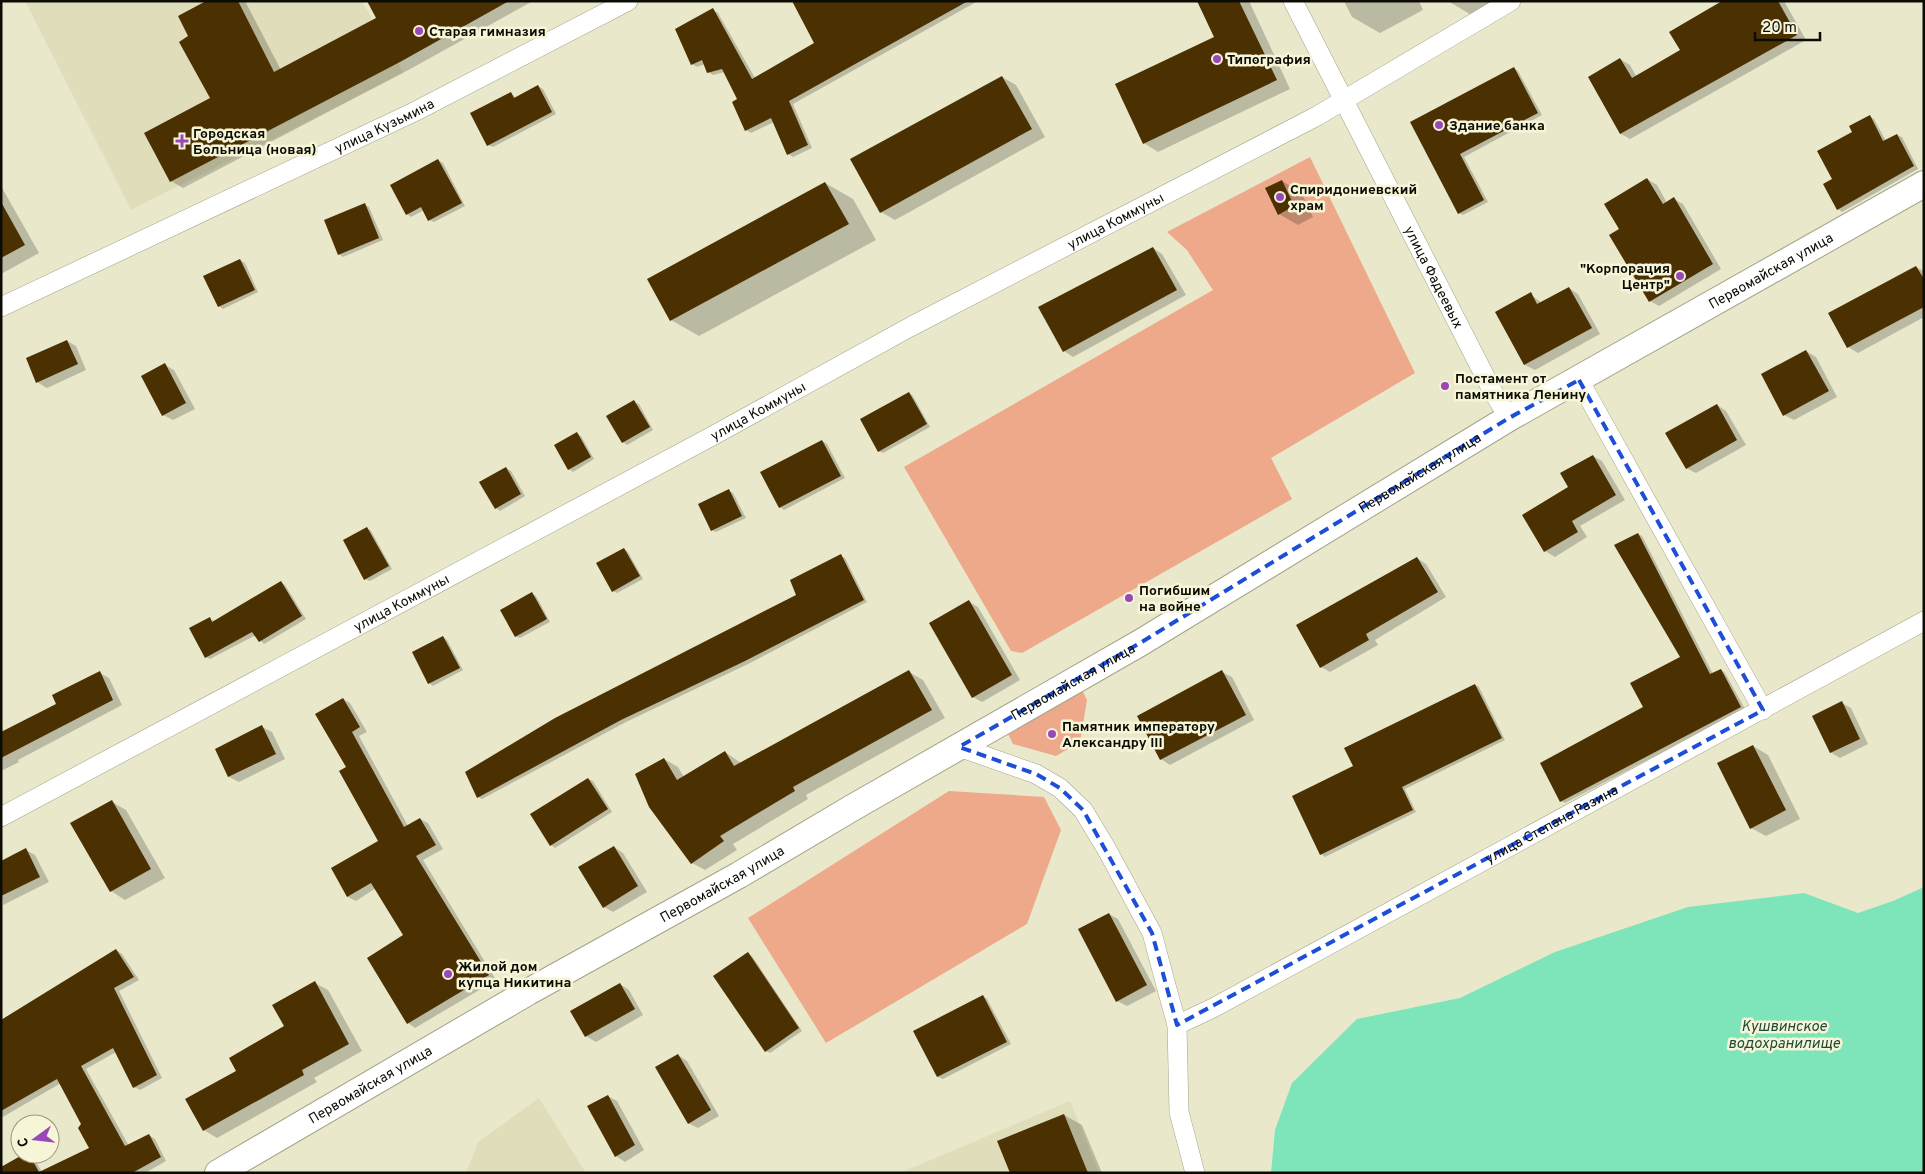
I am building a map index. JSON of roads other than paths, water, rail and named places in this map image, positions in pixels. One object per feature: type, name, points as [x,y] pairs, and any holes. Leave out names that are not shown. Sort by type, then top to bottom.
[{"type":"main road","name":"Первомайская улица","points":[[218,1173],[528,992],[739,875],[1140,643],[1509,418],[1924,184]]},
{"type":"street","name":"улица Кузьмина","points":[[1,307],[414,112],[628,1]]},
{"type":"street","name":"улица Фадеевых","points":[[1293,1],[1488,383],[1509,418]]},
{"type":"street","name":"улица Коммуны","points":[[1,817],[716,434],[910,327],[1344,100],[1512,1]]},
{"type":"street","points":[[1579,380],[1762,710]]},
{"type":"street","name":"улица Степана Разина","points":[[1177,1025],[1222,1004],[1924,621]]},
{"type":"street","points":[[959,747],[1036,774],[1060,788],[1083,810],[1152,933],[1177,1025],[1179,1112],[1195,1173]]},
{"type":"water","name":"Кушвинское водохранилище","points":[[1924,887],[1924,1173],[1271,1173],[1275,1130],[1292,1083],[1357,1019],[1460,998],[1555,952],[1688,907],[1804,893],[1858,913],[1893,901]]},
{"type":"place","name":"Старая гимназия","points":[[419,31]]},
{"type":"place","name":"Типография","points":[[1217,59]]},
{"type":"place","name":"Здание банка","points":[[1439,125]]},
{"type":"place","name":"Городская Больница (новая)","points":[[182,141]]},
{"type":"place","name":"Спиридониевский храм","points":[[1280,197]]},
{"type":"place","name":"\"Корпорация Центр\"","points":[[1680,276]]},
{"type":"place","name":"Постамент от памятника Ленину","points":[[1445,386]]},
{"type":"place","name":"Погибшим на войне","points":[[1129,598]]},
{"type":"place","name":"Памятник императору Александру III","points":[[1052,734]]},
{"type":"place","name":"Жилой дом купца Никитина","points":[[448,974]]}]
